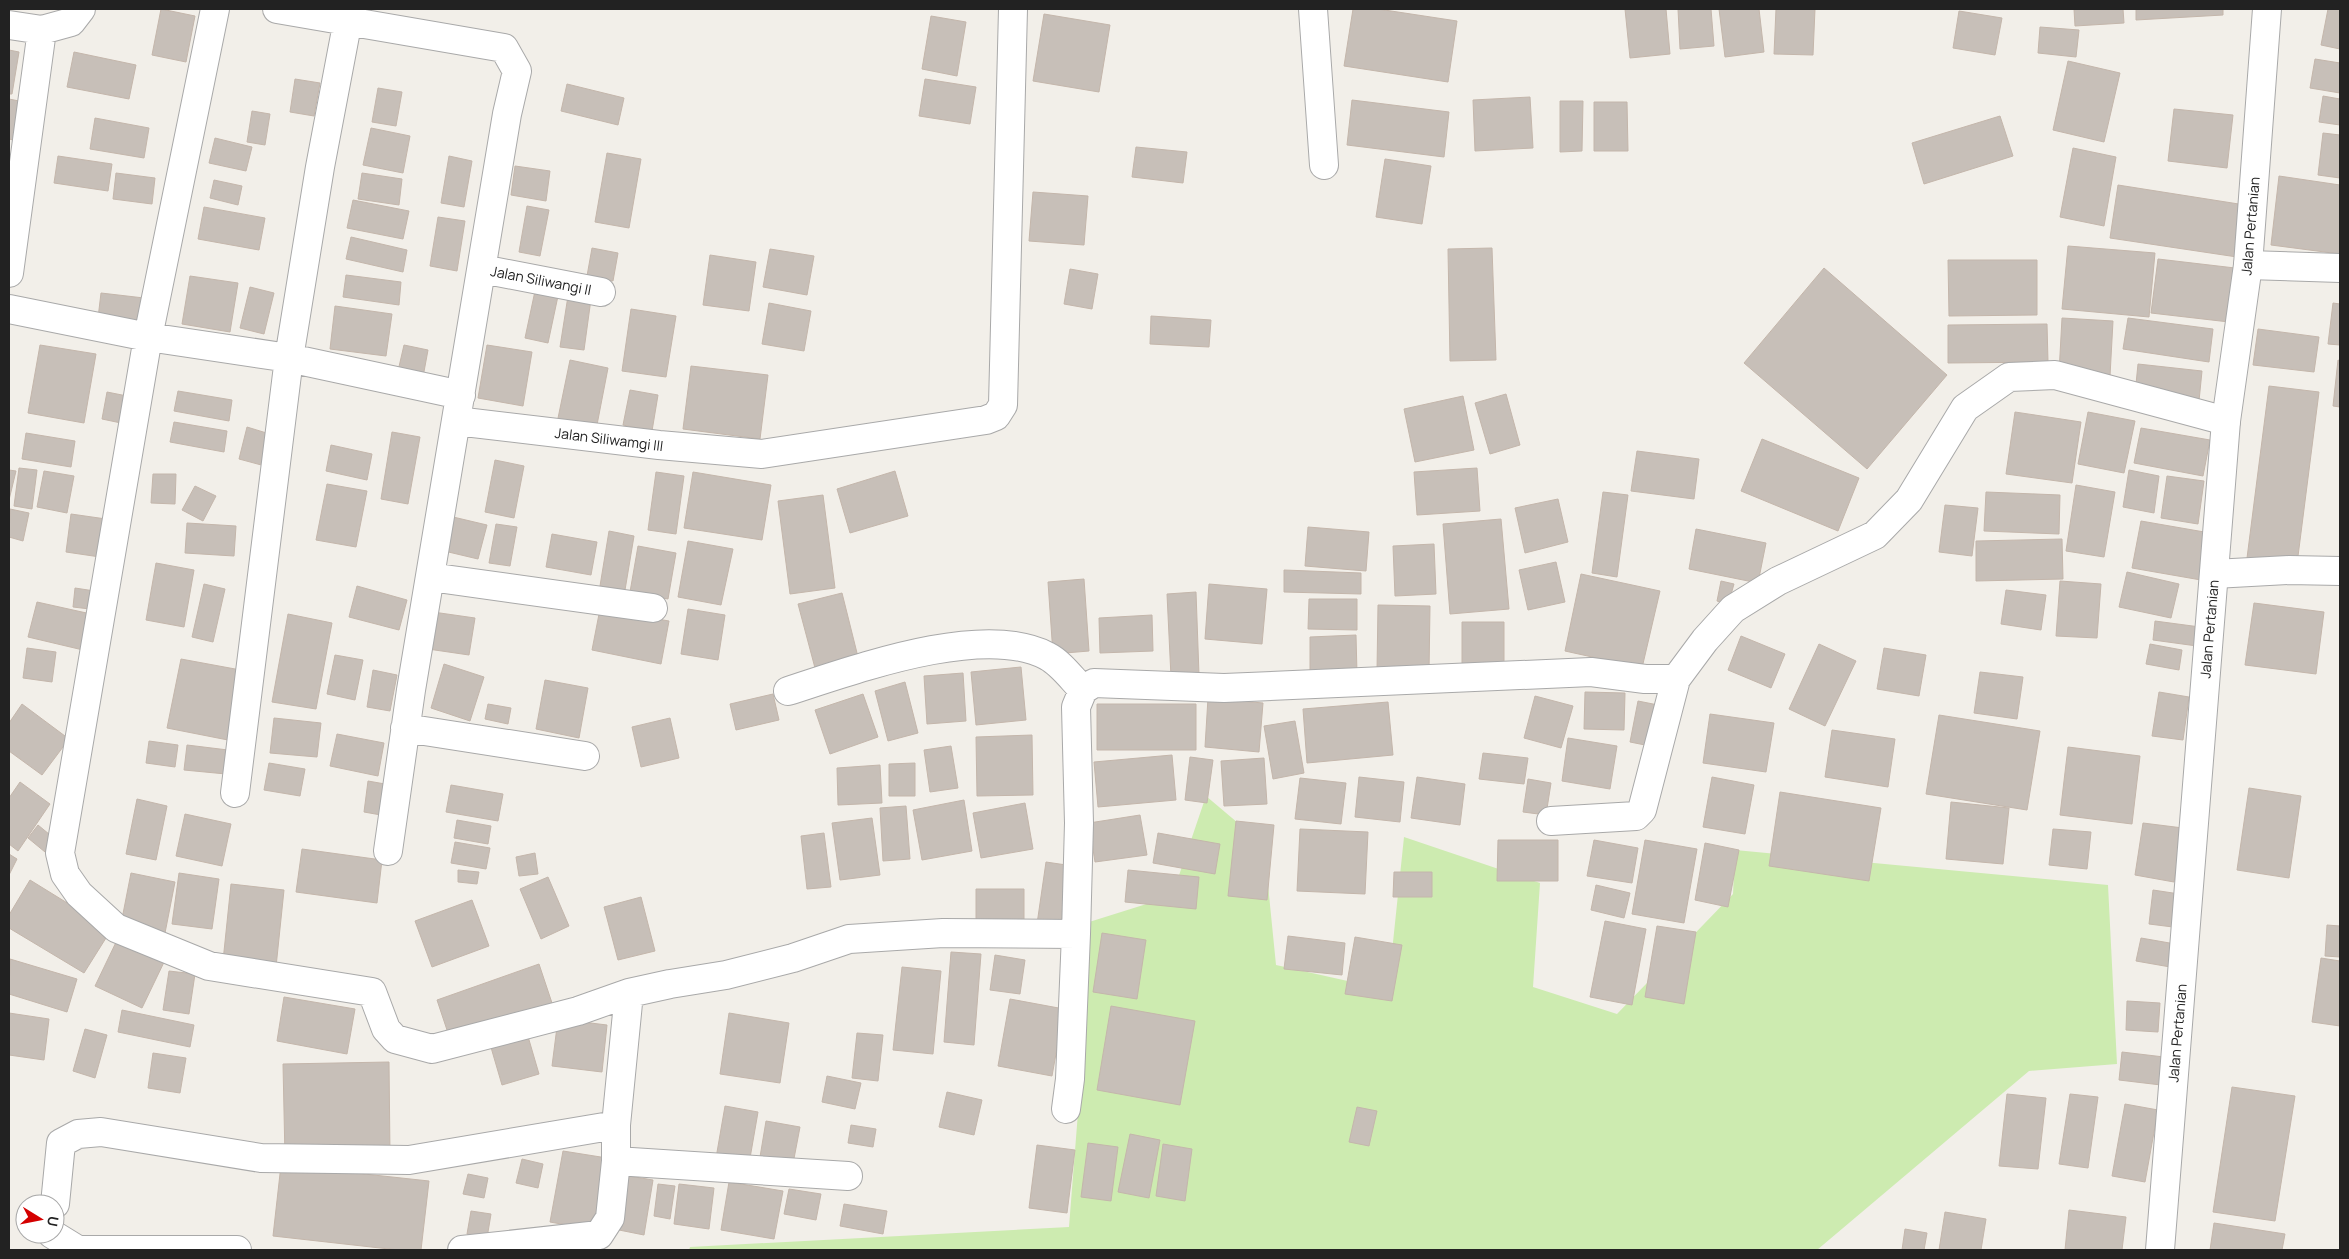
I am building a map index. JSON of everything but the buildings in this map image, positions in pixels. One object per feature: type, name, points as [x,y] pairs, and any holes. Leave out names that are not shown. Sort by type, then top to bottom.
[{"type":"street","points":[[9,25],[42,30],[71,22],[81,9]]},
{"type":"street","points":[[214,9],[148,337],[60,853],[65,874],[79,894],[116,928],[209,966],[372,992],[386,1029],[394,1039],[432,1049],[578,1011],[629,993],[726,975],[793,958],[849,939],[943,933],[1076,934]]},
{"type":"street","points":[[277,9],[348,15],[504,48],[517,71],[507,114],[405,728],[388,851]]},
{"type":"street","name":"Jalan Siliwamgi III","points":[[9,309],[148,337],[289,358],[459,408],[659,445],[762,454],[986,420],[996,416],[1003,405],[1012,9]]},
{"type":"street","points":[[1313,9],[1324,166]]},
{"type":"street","name":"Jalan Pertanian","points":[[2160,1250],[2226,422],[2248,265],[2267,9]]},
{"type":"street","points":[[235,793],[289,358],[320,167],[348,15]]},
{"type":"street","points":[[9,273],[42,30]]},
{"type":"street","points":[[2248,265],[2340,268]]},
{"type":"street","name":"Jalan Siliwangi II","points":[[482,269],[600,292]]},
{"type":"street","points":[[1551,821],[1636,816],[1642,810],[1676,679],[1704,640],[1733,609],[1778,581],[1875,535],[1909,500],[1965,408],[2009,377],[2055,375],[2226,422]]},
{"type":"street","points":[[2214,574],[2289,570],[2340,571]]},
{"type":"street","points":[[430,577],[653,608]]},
{"type":"street","points":[[788,691],[878,663],[956,647],[992,645],[1024,648],[1048,656],[1083,690]]},
{"type":"street","points":[[1066,1109],[1070,1079],[1076,934],[1078,823],[1076,707],[1083,690],[1094,683],[1224,688],[1591,672],[1646,679],[1676,679]]},
{"type":"street","points":[[405,728],[585,756]]},
{"type":"street","points":[[462,1250],[535,1247],[599,1235],[610,1218],[616,1161],[616,1125],[629,993]]},
{"type":"street","points":[[56,1194],[61,1143],[78,1134],[100,1132],[261,1158],[409,1160],[616,1125]]},
{"type":"street","points":[[616,1161],[848,1176]]},
{"type":"street","points":[[65,1242],[78,1250],[237,1250]]},
{"type":"green space","points":[[1206,796],[1264,845],[1276,965],[1388,990],[1404,837],[1540,883],[1533,987],[1617,1014],[1733,894],[1735,850],[2108,885],[2117,1064],[2029,1071],[1817,1250],[689,1250],[690,1247],[1069,1227],[1087,998],[1086,923],[1172,896]]}]
